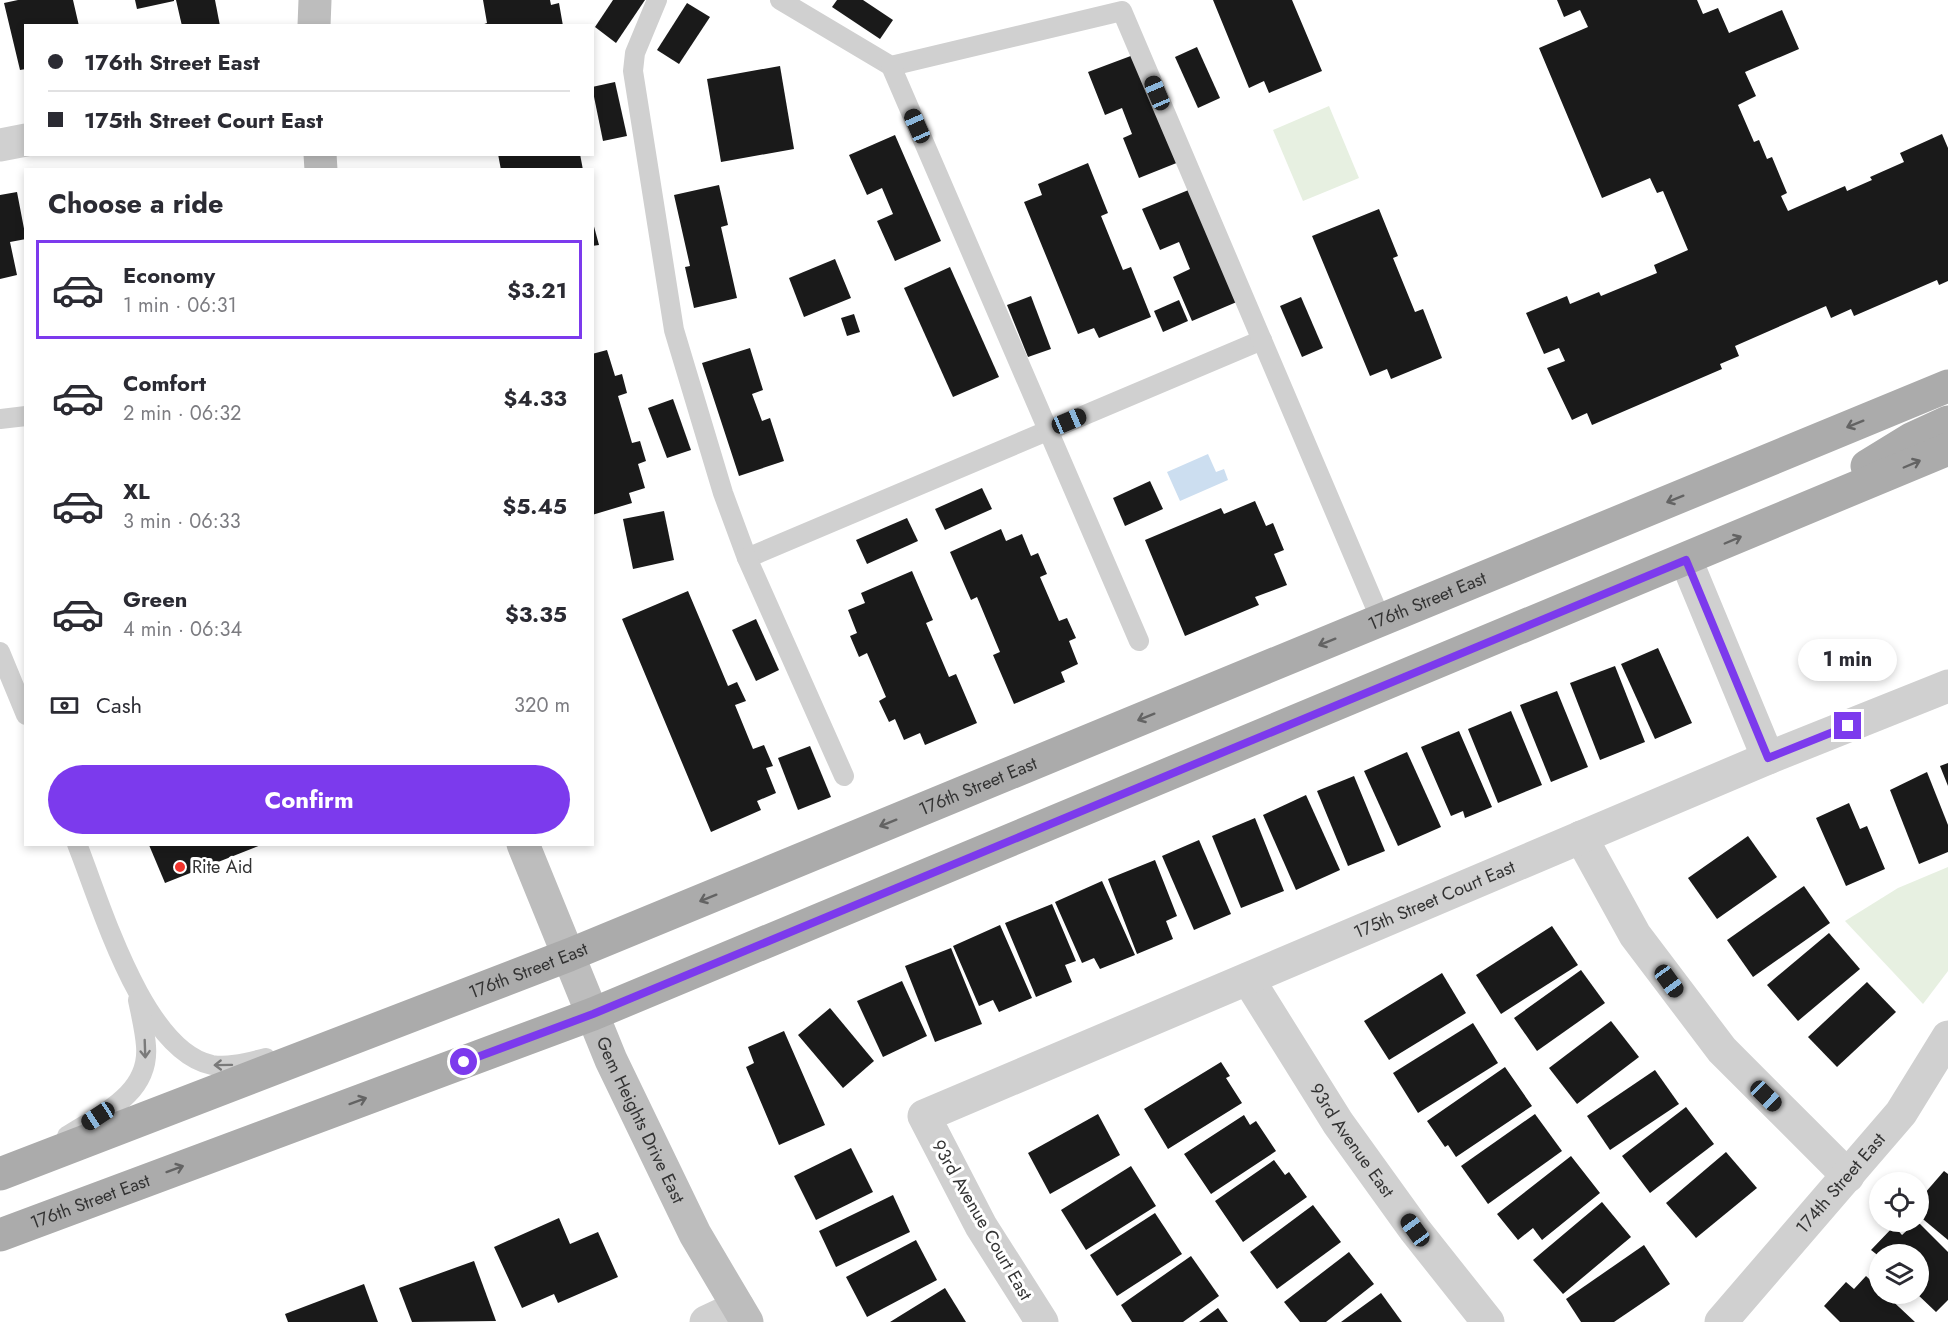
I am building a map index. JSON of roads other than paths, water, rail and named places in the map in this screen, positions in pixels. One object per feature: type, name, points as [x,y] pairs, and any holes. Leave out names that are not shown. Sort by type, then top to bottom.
[{"type":"main road","name":"176th Street East","points":[[10,1170],[569,956],[1948,386]]},
{"type":"main road","points":[[1824,502],[1872,461],[1948,422]]},
{"type":"main road","name":"176th Street East","points":[[0,1235],[593,1014],[1948,449]]},
{"type":"street","points":[[314,24],[315,0]]},
{"type":"street","points":[[0,145],[24,140]]},
{"type":"street","points":[[1686,560],[1768,758]]},
{"type":"street","name":"175th Street Court East","points":[[924,1116],[1768,758],[1948,686]]},
{"type":"street","points":[[1581,837],[1635,935],[1715,1041],[1848,1176]]},
{"type":"street","name":"Gem Heights Drive East","points":[[524,846],[611,1060],[695,1234],[742,1315]]},
{"type":"street","name":"93rd Avenue East","points":[[1248,979],[1338,1123],[1415,1230],[1488,1322]]},
{"type":"street","name":"174th Street East","points":[[1721,1322],[1901,1113],[1948,1037]]},
{"type":"street","name":"93rd Avenue Court East","points":[[924,1116],[981,1226],[1042,1322]]},
{"type":"street","points":[[706,1322],[742,1315]]},
{"type":"lane","points":[[657,0],[635,53],[633,71],[674,330],[723,493],[747,558],[844,776]]},
{"type":"lane","points":[[780,0],[891,66],[1139,641]]},
{"type":"lane","points":[[891,66],[1122,11],[1381,620]]},
{"type":"lane","points":[[747,558],[1262,340]]},
{"type":"lane","points":[[0,419],[24,416]]},
{"type":"lane","points":[[0,652],[24,710]]},
{"type":"lane","points":[[78,846],[136,991],[164,1034],[177,1048],[192,1058],[212,1065],[227,1066],[402,1020]]},
{"type":"lane","points":[[10,1170],[118,1104],[133,1090],[141,1078],[146,1057],[136,991]]},
{"type":"water","points":[[1208,454],[1216,472],[1224,469],[1228,480],[1180,501],[1167,472]]},
{"type":"place","name":"Rite Aid","points":[[180,867]]}]
